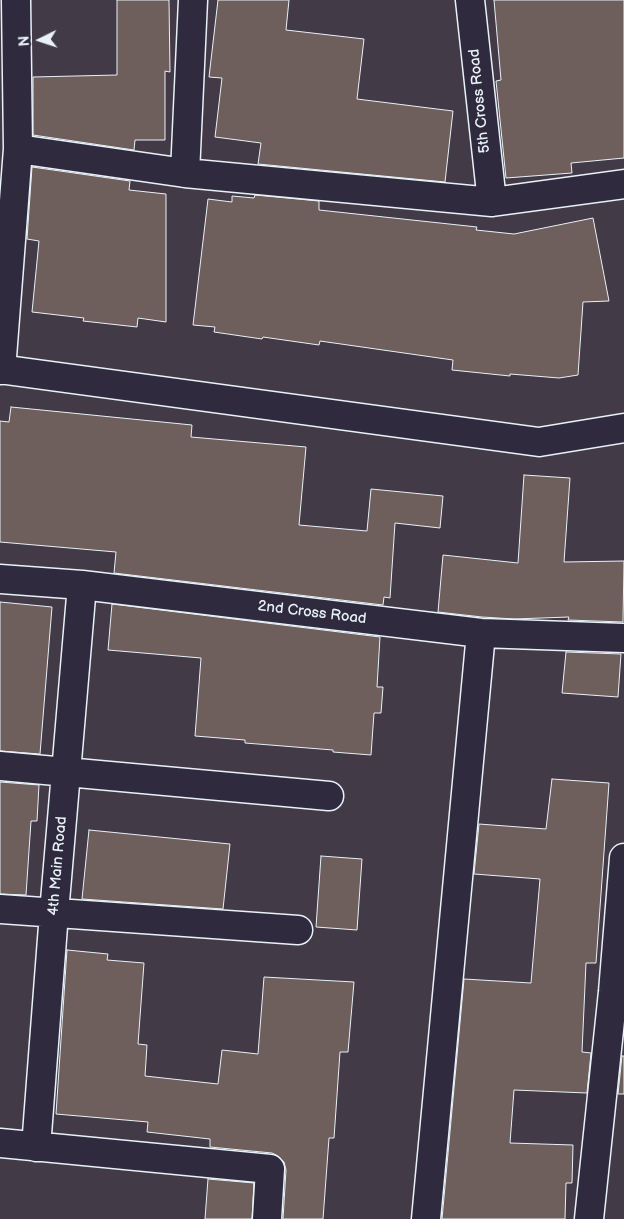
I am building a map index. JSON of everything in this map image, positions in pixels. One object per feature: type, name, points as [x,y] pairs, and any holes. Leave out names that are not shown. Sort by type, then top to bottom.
[{"type":"street","points":[[16,0],[18,149],[1,369],[539,442],[624,428]]},
{"type":"street","points":[[185,172],[193,0]]},
{"type":"street","name":"5th Cross Road","points":[[470,0],[492,202]]},
{"type":"street","points":[[18,149],[185,172],[492,202],[624,184]]},
{"type":"street","name":"2nd Cross Road","points":[[0,578],[82,585],[481,632],[624,638]]},
{"type":"street","name":"4th Main Road","points":[[36,1147],[82,585]]},
{"type":"street","points":[[426,1219],[481,632]]},
{"type":"street","points":[[0,766],[329,796]]},
{"type":"street","points":[[590,1219],[618,992],[624,858]]},
{"type":"street","points":[[0,910],[298,930]]},
{"type":"street","points":[[0,1143],[270,1169],[267,1219]]},
{"type":"building","points":[[117,0],[169,0],[170,72],[165,71],[165,140],[135,140],[134,150],[33,135],[33,77],[117,75]]},
{"type":"building","points":[[218,0],[289,0],[286,30],[364,39],[357,99],[453,111],[445,182],[258,164],[261,143],[215,137],[222,78],[209,77]]},
{"type":"building","points":[[494,0],[624,0],[624,158],[571,163],[572,173],[506,178],[496,81],[501,80]]},
{"type":"building","points":[[32,167],[130,181],[129,190],[166,194],[166,322],[138,318],[137,327],[83,321],[84,318],[32,312],[39,241],[27,239]]},
{"type":"building","points":[[255,195],[319,201],[319,210],[477,227],[476,230],[514,234],[593,218],[609,301],[583,302],[578,375],[559,378],[510,374],[510,376],[452,370],[453,360],[320,341],[319,345],[263,337],[262,339],[214,332],[215,327],[193,325],[208,199],[232,202],[232,196],[254,198]]},
{"type":"building","points":[[11,407],[192,425],[191,437],[306,447],[299,525],[367,531],[371,489],[443,496],[440,528],[395,523],[390,598],[384,597],[383,605],[114,573],[116,552],[0,542],[0,421],[9,422]]},
{"type":"building","points":[[524,475],[570,478],[564,562],[624,561],[623,622],[568,620],[569,617],[514,619],[438,612],[443,555],[518,563]]},
{"type":"building","points":[[0,602],[52,607],[40,754],[0,751]]},
{"type":"building","points":[[112,604],[380,637],[377,687],[383,687],[381,713],[374,713],[371,755],[245,743],[245,740],[195,736],[201,658],[108,650]]},
{"type":"building","points":[[566,652],[621,654],[618,697],[562,693]]},
{"type":"building","points":[[552,779],[609,783],[596,963],[586,963],[582,1052],[591,1053],[587,1093],[514,1090],[510,1143],[573,1145],[572,1183],[566,1183],[565,1219],[442,1219],[464,979],[531,983],[540,879],[474,874],[479,824],[546,829]]},
{"type":"building","points":[[0,782],[39,785],[37,821],[31,821],[26,895],[0,894]]},
{"type":"building","points":[[89,830],[230,844],[223,909],[82,899]]},
{"type":"building","points":[[321,856],[362,859],[357,930],[316,927]]},
{"type":"building","points":[[67,950],[108,954],[107,960],[144,963],[138,1044],[147,1045],[145,1076],[218,1084],[222,1050],[258,1054],[264,977],[354,982],[348,1052],[340,1052],[334,1138],[329,1138],[323,1219],[283,1219],[286,1170],[284,1162],[272,1153],[210,1147],[210,1139],[147,1132],[148,1122],[56,1114]]},
{"type":"building","points":[[622,1056],[624,1056],[624,1094],[618,1094]]},
{"type":"building","points":[[208,1179],[254,1183],[252,1219],[205,1219]]}]
